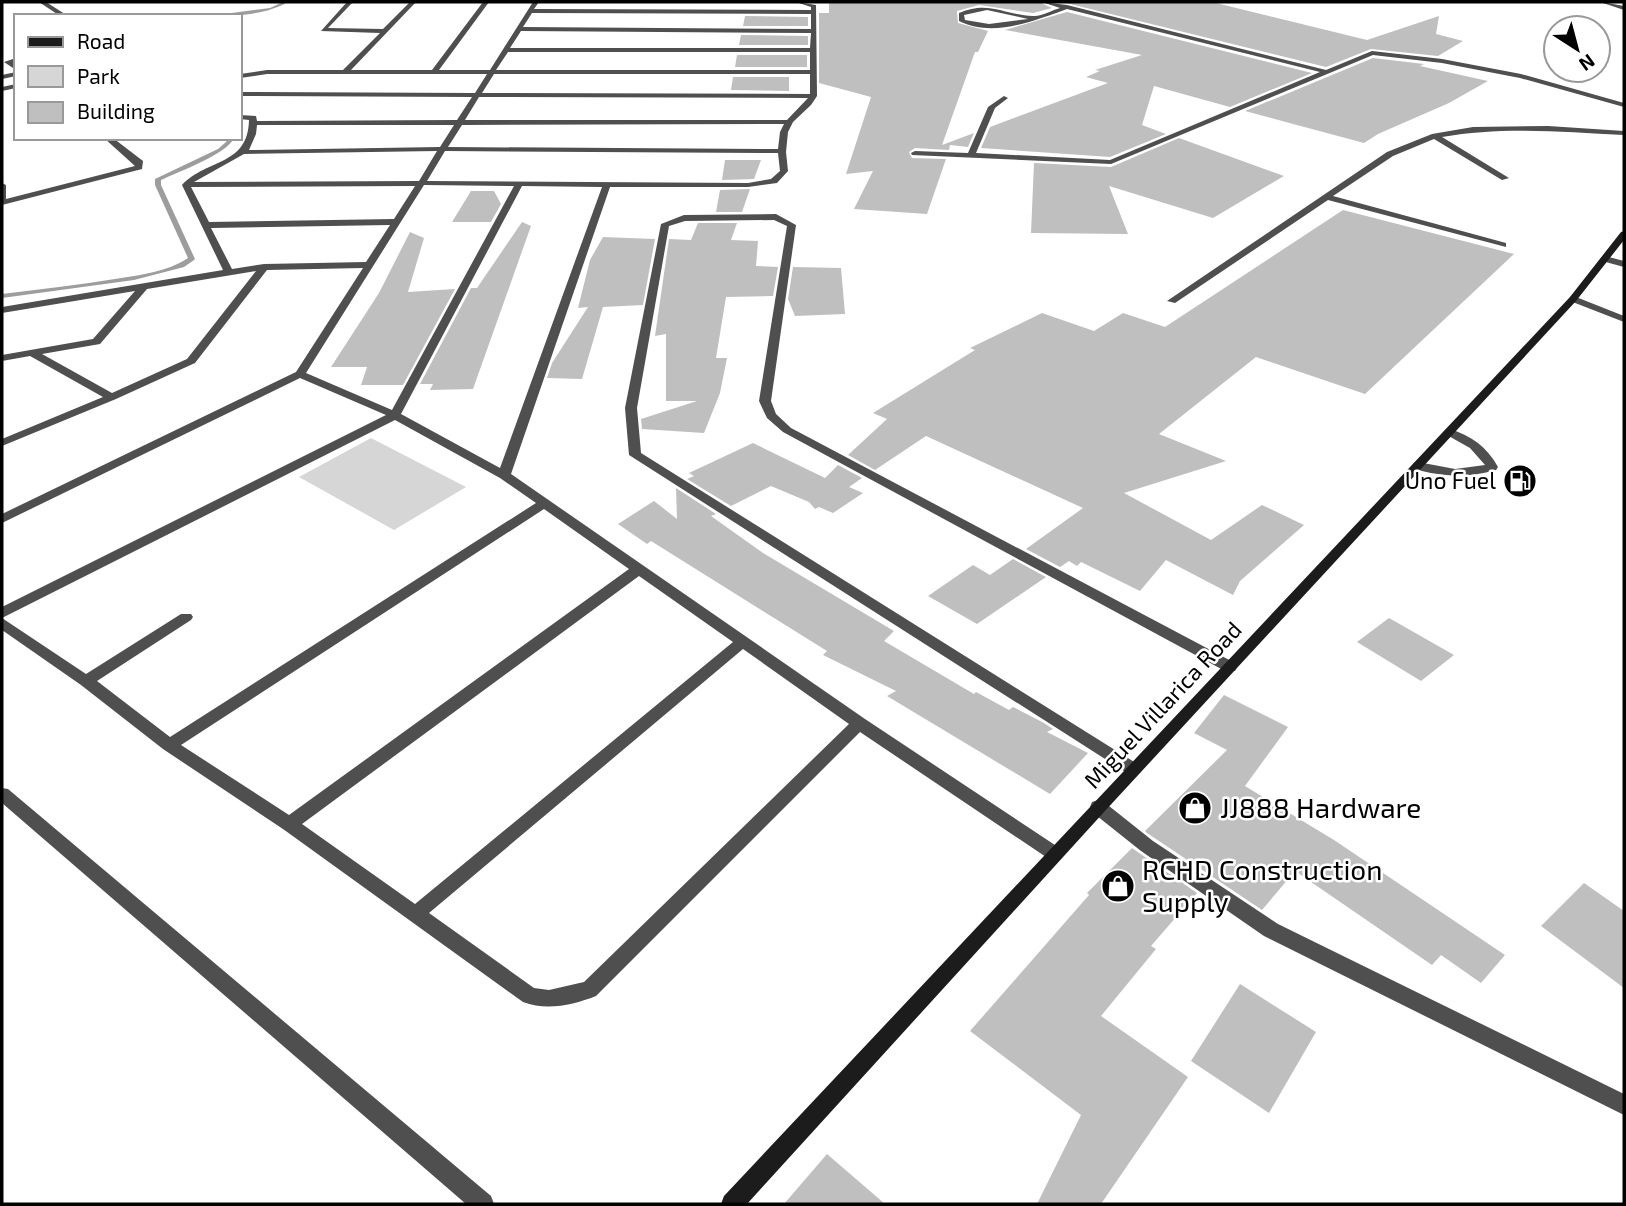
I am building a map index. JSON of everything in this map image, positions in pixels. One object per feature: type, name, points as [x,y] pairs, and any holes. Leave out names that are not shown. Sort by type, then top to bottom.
[{"type":"main road","name":"Miguel Villarica Road","points":[[732,1204],[1133,769],[1573,299],[1624,234]]},
{"type":"street","points":[[42,2],[62,14]]},
{"type":"street","points":[[350,2],[323,30],[385,31]]},
{"type":"street","points":[[344,73],[413,2]]},
{"type":"street","points":[[435,71],[486,2]]},
{"type":"street","points":[[186,185],[762,184],[782,176],[784,171],[780,151],[789,122],[810,104],[813,96],[814,12],[811,4],[799,2]]},
{"type":"street","points":[[1045,2],[1327,72]]},
{"type":"street","points":[[1605,2],[1624,8]]},
{"type":"street","points":[[2,519],[300,374],[533,6],[814,12]]},
{"type":"street","points":[[1033,18],[988,8],[968,10],[961,14],[961,21],[999,28],[1033,18],[1067,7]]},
{"type":"street","points":[[519,29],[813,31]]},
{"type":"street","points":[[505,50],[812,50]]},
{"type":"street","points":[[915,153],[1111,162],[1372,53],[1442,61],[1521,76],[1624,105]]},
{"type":"street","points":[[242,76],[267,72],[812,72]]},
{"type":"street","points":[[242,94],[813,96]]},
{"type":"street","points":[[971,155],[992,107],[1004,98]]},
{"type":"street","points":[[242,117],[253,118],[254,123],[252,142],[245,152]]},
{"type":"street","points":[[254,123],[461,120],[789,122]]},
{"type":"street","points":[[1172,301],[1390,154],[1435,136],[1473,129],[1548,128],[1624,133]]},
{"type":"street","points":[[1435,136],[1505,178]]},
{"type":"street","points":[[2,186],[2,201],[139,167],[140,163],[111,140]]},
{"type":"street","points":[[186,185],[192,177],[245,152],[442,149],[780,151]]},
{"type":"street","points":[[2,613],[395,415],[519,184]]},
{"type":"street","points":[[186,185],[229,272]]},
{"type":"street","points":[[505,475],[606,186]]},
{"type":"street","points":[[1326,197],[1503,245]]},
{"type":"street","points":[[1133,769],[635,454],[631,408],[665,224],[684,218],[721,216],[776,217],[792,225],[765,401],[771,416],[787,430],[1230,667]]},
{"type":"street","points":[[207,225],[396,222]]},
{"type":"street","points":[[1605,259],[1624,264]]},
{"type":"street","points":[[2,310],[23,304],[264,267],[369,265]]},
{"type":"street","points":[[2,443],[191,361],[264,267]]},
{"type":"street","points":[[2,358],[96,342],[143,287]]},
{"type":"street","points":[[1573,299],[1624,319]]},
{"type":"street","points":[[32,353],[111,397]]},
{"type":"street","points":[[300,374],[395,415],[505,475],[859,723],[1055,855]]},
{"type":"street","points":[[1418,466],[1440,473],[1474,474],[1492,467],[1485,452],[1474,443],[1449,432]]},
{"type":"street","points":[[169,745],[545,503]]},
{"type":"street","points":[[289,824],[640,568]]},
{"type":"street","points":[[86,681],[186,617]]},
{"type":"street","points":[[2,623],[86,681],[169,745],[289,824],[530,996],[549,999],[589,990],[859,723]]},
{"type":"street","points":[[415,914],[744,640]]},
{"type":"street","points":[[2,794],[483,1204]]},
{"type":"street","points":[[1098,807],[1147,846],[1271,930],[1624,1105]]},
{"type":"green space","points":[[371,438],[466,487],[394,530],[299,477]]},
{"type":"building","points":[[829,2],[1039,2],[1052,8],[1033,13],[979,5],[957,11],[958,23],[988,31],[978,52],[975,52],[942,145],[974,133],[968,147],[950,145],[949,150],[915,148],[909,152],[912,158],[946,159],[927,214],[854,209],[873,171],[846,174],[871,97],[819,83],[819,13],[829,13]]},
{"type":"building","points":[[1062,2],[1212,2],[1367,40],[1439,16],[1436,34],[1463,41],[1438,56],[1371,49],[1326,67]]},
{"type":"building","points":[[1067,12],[1312,73],[1230,107],[1154,86],[1142,125],[1166,134],[1110,157],[981,148],[990,127],[1108,83],[1086,77],[1100,71],[1095,70],[1142,55],[1005,30]]},
{"type":"building","points":[[745,16],[808,17],[808,26],[743,26]]},
{"type":"building","points":[[741,35],[808,36],[808,45],[739,45]]},
{"type":"building","points":[[737,55],[807,55],[807,67],[735,67]]},
{"type":"building","points":[[1373,58],[1424,64],[1420,66],[1488,81],[1449,103],[1378,134],[1364,143],[1245,111]]},
{"type":"building","points":[[733,77],[789,77],[789,91],[731,90]]},
{"type":"building","points":[[1179,138],[1284,176],[1213,218],[1109,186],[1128,234],[1031,233],[1034,163],[1111,167]]},
{"type":"building","points":[[725,160],[761,160],[754,179],[722,180]]},
{"type":"building","points":[[750,189],[742,212],[716,212],[720,190]]},
{"type":"building","points":[[471,191],[494,191],[501,204],[491,222],[452,222]]},
{"type":"building","points":[[1343,210],[1514,254],[1365,394],[1256,357],[1159,434],[1226,461],[1124,493],[1211,540],[1262,505],[1304,525],[1240,581],[1233,595],[1166,560],[1140,591],[1081,562],[1077,566],[1069,561],[1060,567],[1026,549],[1083,508],[926,436],[875,470],[848,455],[887,419],[873,413],[975,350],[970,348],[1042,313],[1094,331],[1123,313],[1165,327]]},
{"type":"building","points":[[522,222],[531,226],[473,389],[430,390],[433,384],[420,384],[471,288],[477,288]]},
{"type":"building","points":[[698,223],[737,223],[731,240],[758,241],[756,266],[778,267],[773,296],[726,297],[716,358],[727,358],[720,393],[704,433],[642,429],[641,419],[697,401],[666,401],[666,334],[655,336],[669,239],[691,240]]},
{"type":"building","points":[[410,232],[424,238],[408,292],[455,289],[403,385],[361,385],[367,367],[331,367],[379,293]]},
{"type":"building","points":[[603,237],[655,239],[643,305],[603,307],[582,379],[547,378],[552,363],[588,307],[578,308],[590,260]]},
{"type":"building","points":[[793,267],[841,268],[845,314],[795,316],[788,299]]},
{"type":"building","points":[[753,443],[825,478],[838,465],[862,478],[849,487],[863,493],[833,513],[819,507],[815,509],[809,502],[771,486],[731,506],[687,479],[694,476],[689,473]]},
{"type":"building","points":[[676,488],[716,514],[711,516],[763,553],[894,631],[884,641],[974,694],[976,692],[1009,710],[1013,707],[1044,723],[1053,729],[1047,732],[1088,753],[1050,794],[887,696],[896,691],[823,655],[827,651],[651,541],[647,544],[618,524],[654,501],[677,519]]},
{"type":"building","points":[[1013,559],[1046,577],[977,624],[928,596],[973,565],[990,575]]},
{"type":"building","points":[[1389,618],[1454,655],[1421,681],[1357,642]]},
{"type":"building","points":[[1224,695],[1288,727],[1245,786],[1334,840],[1505,955],[1481,983],[1441,955],[1432,965],[1295,871],[1262,910],[1145,831],[1227,750],[1194,733]]},
{"type":"building","points":[[1132,848],[1197,893],[1151,946],[1156,949],[1101,1016],[1188,1077],[1101,1204],[1037,1204],[1081,1115],[970,1031],[1089,895],[1087,893]]},
{"type":"building","points":[[1584,883],[1624,911],[1624,988],[1541,926]]},
{"type":"building","points":[[1240,984],[1316,1032],[1269,1113],[1191,1061]]},
{"type":"building","points":[[827,1154],[885,1204],[784,1204]]},
{"type":"waterway","points":[[228,14],[271,9],[286,2]]},
{"type":"waterway","points":[[2,296],[134,278],[181,266],[192,259],[158,185],[158,179],[220,150],[230,140]]},
{"type":"place","name":"Uno Fuel","points":[[1520,481]]},
{"type":"place","name":"JJ888 Hardware","points":[[1195,808]]},
{"type":"place","name":"RCHD Construction Supply","points":[[1118,886]]}]
